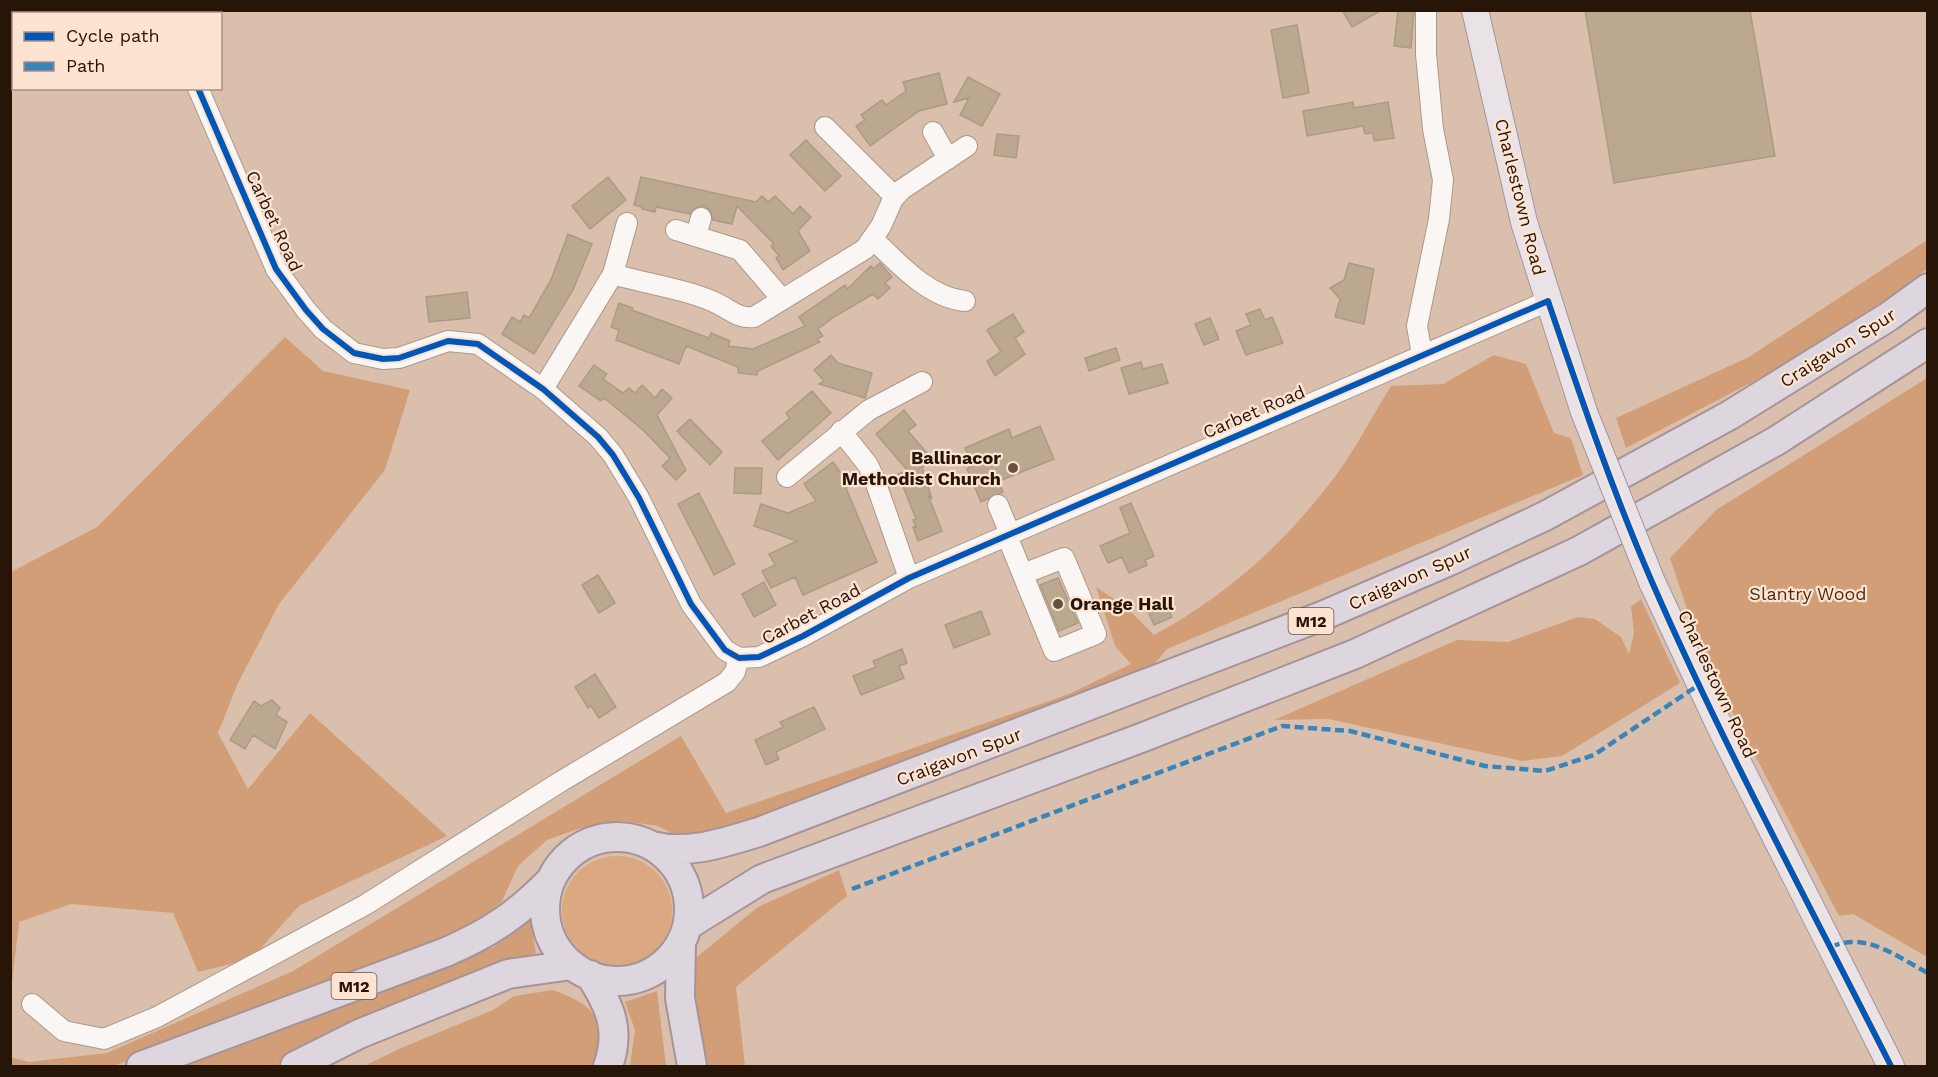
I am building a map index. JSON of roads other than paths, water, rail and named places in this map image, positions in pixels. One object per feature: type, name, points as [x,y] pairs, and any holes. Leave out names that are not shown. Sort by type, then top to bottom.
[{"type":"highway","name":"Craigavon Spur","points":[[652,846],[675,851],[690,850],[759,832],[1312,621],[1447,562],[1545,516],[1730,415],[1888,317],[1928,288]]},
{"type":"highway","name":"M12","points":[[684,934],[762,879],[1142,738],[1355,654],[1549,565],[1677,498],[1776,441],[1928,343]]},
{"type":"highway","name":"M12","points":[[141,1066],[446,952],[488,933],[529,902],[572,854],[596,840],[612,837],[634,839],[652,846],[670,860],[682,878],[689,904],[684,934],[669,959],[648,974],[620,981],[581,970],[508,974],[359,1034],[295,1066]]},
{"type":"highway","name":"M12","points":[[551,880],[546,897],[546,918],[550,935],[581,970]]},
{"type":"highway","points":[[684,934],[680,998],[692,1066]]},
{"type":"highway","points":[[581,970],[604,998],[614,1021],[614,1043],[608,1066]]},
{"type":"main road","name":"Charlestown Road","points":[[1475,10],[1524,222],[1584,412],[1652,582],[1723,733],[1891,1066]]},
{"type":"street","points":[[1422,355],[1417,326],[1439,219],[1443,180],[1433,129],[1426,54],[1426,10]]},
{"type":"street","name":"Carbet Road","points":[[199,90],[276,269],[306,310],[338,343],[354,353],[384,359],[399,358],[448,341],[478,344],[543,389],[598,436],[613,455],[639,498],[691,604],[725,650],[739,658],[752,659],[768,653],[909,578],[1548,301]]},
{"type":"street","points":[[825,127],[895,197]]},
{"type":"street","points":[[933,132],[948,159]]},
{"type":"street","points":[[613,274],[702,298],[746,319],[754,317],[781,298],[865,249],[873,239],[895,197],[967,146]]},
{"type":"street","points":[[543,389],[613,274],[627,223]]},
{"type":"street","points":[[676,230],[699,227],[740,250],[781,298]]},
{"type":"street","points":[[873,239],[923,283],[948,298],[965,301]]},
{"type":"street","points":[[787,477],[869,410],[922,382]]},
{"type":"street","points":[[842,431],[868,465],[874,478],[909,578]]},
{"type":"street","points":[[998,506],[1023,574],[1054,651],[1096,634],[1064,558],[1023,574]]},
{"type":"street","points":[[32,1004],[64,1031],[104,1039],[157,1017],[365,905],[560,782],[727,682],[735,672],[739,658]]},
{"type":"place","name":"Ballinacor Methodist Church","points":[[1013,468]]},
{"type":"place","name":"Orange Hall","points":[[1058,604]]},
{"type":"park label","name":"Slantry Wood","points":[[1808,594]]}]
